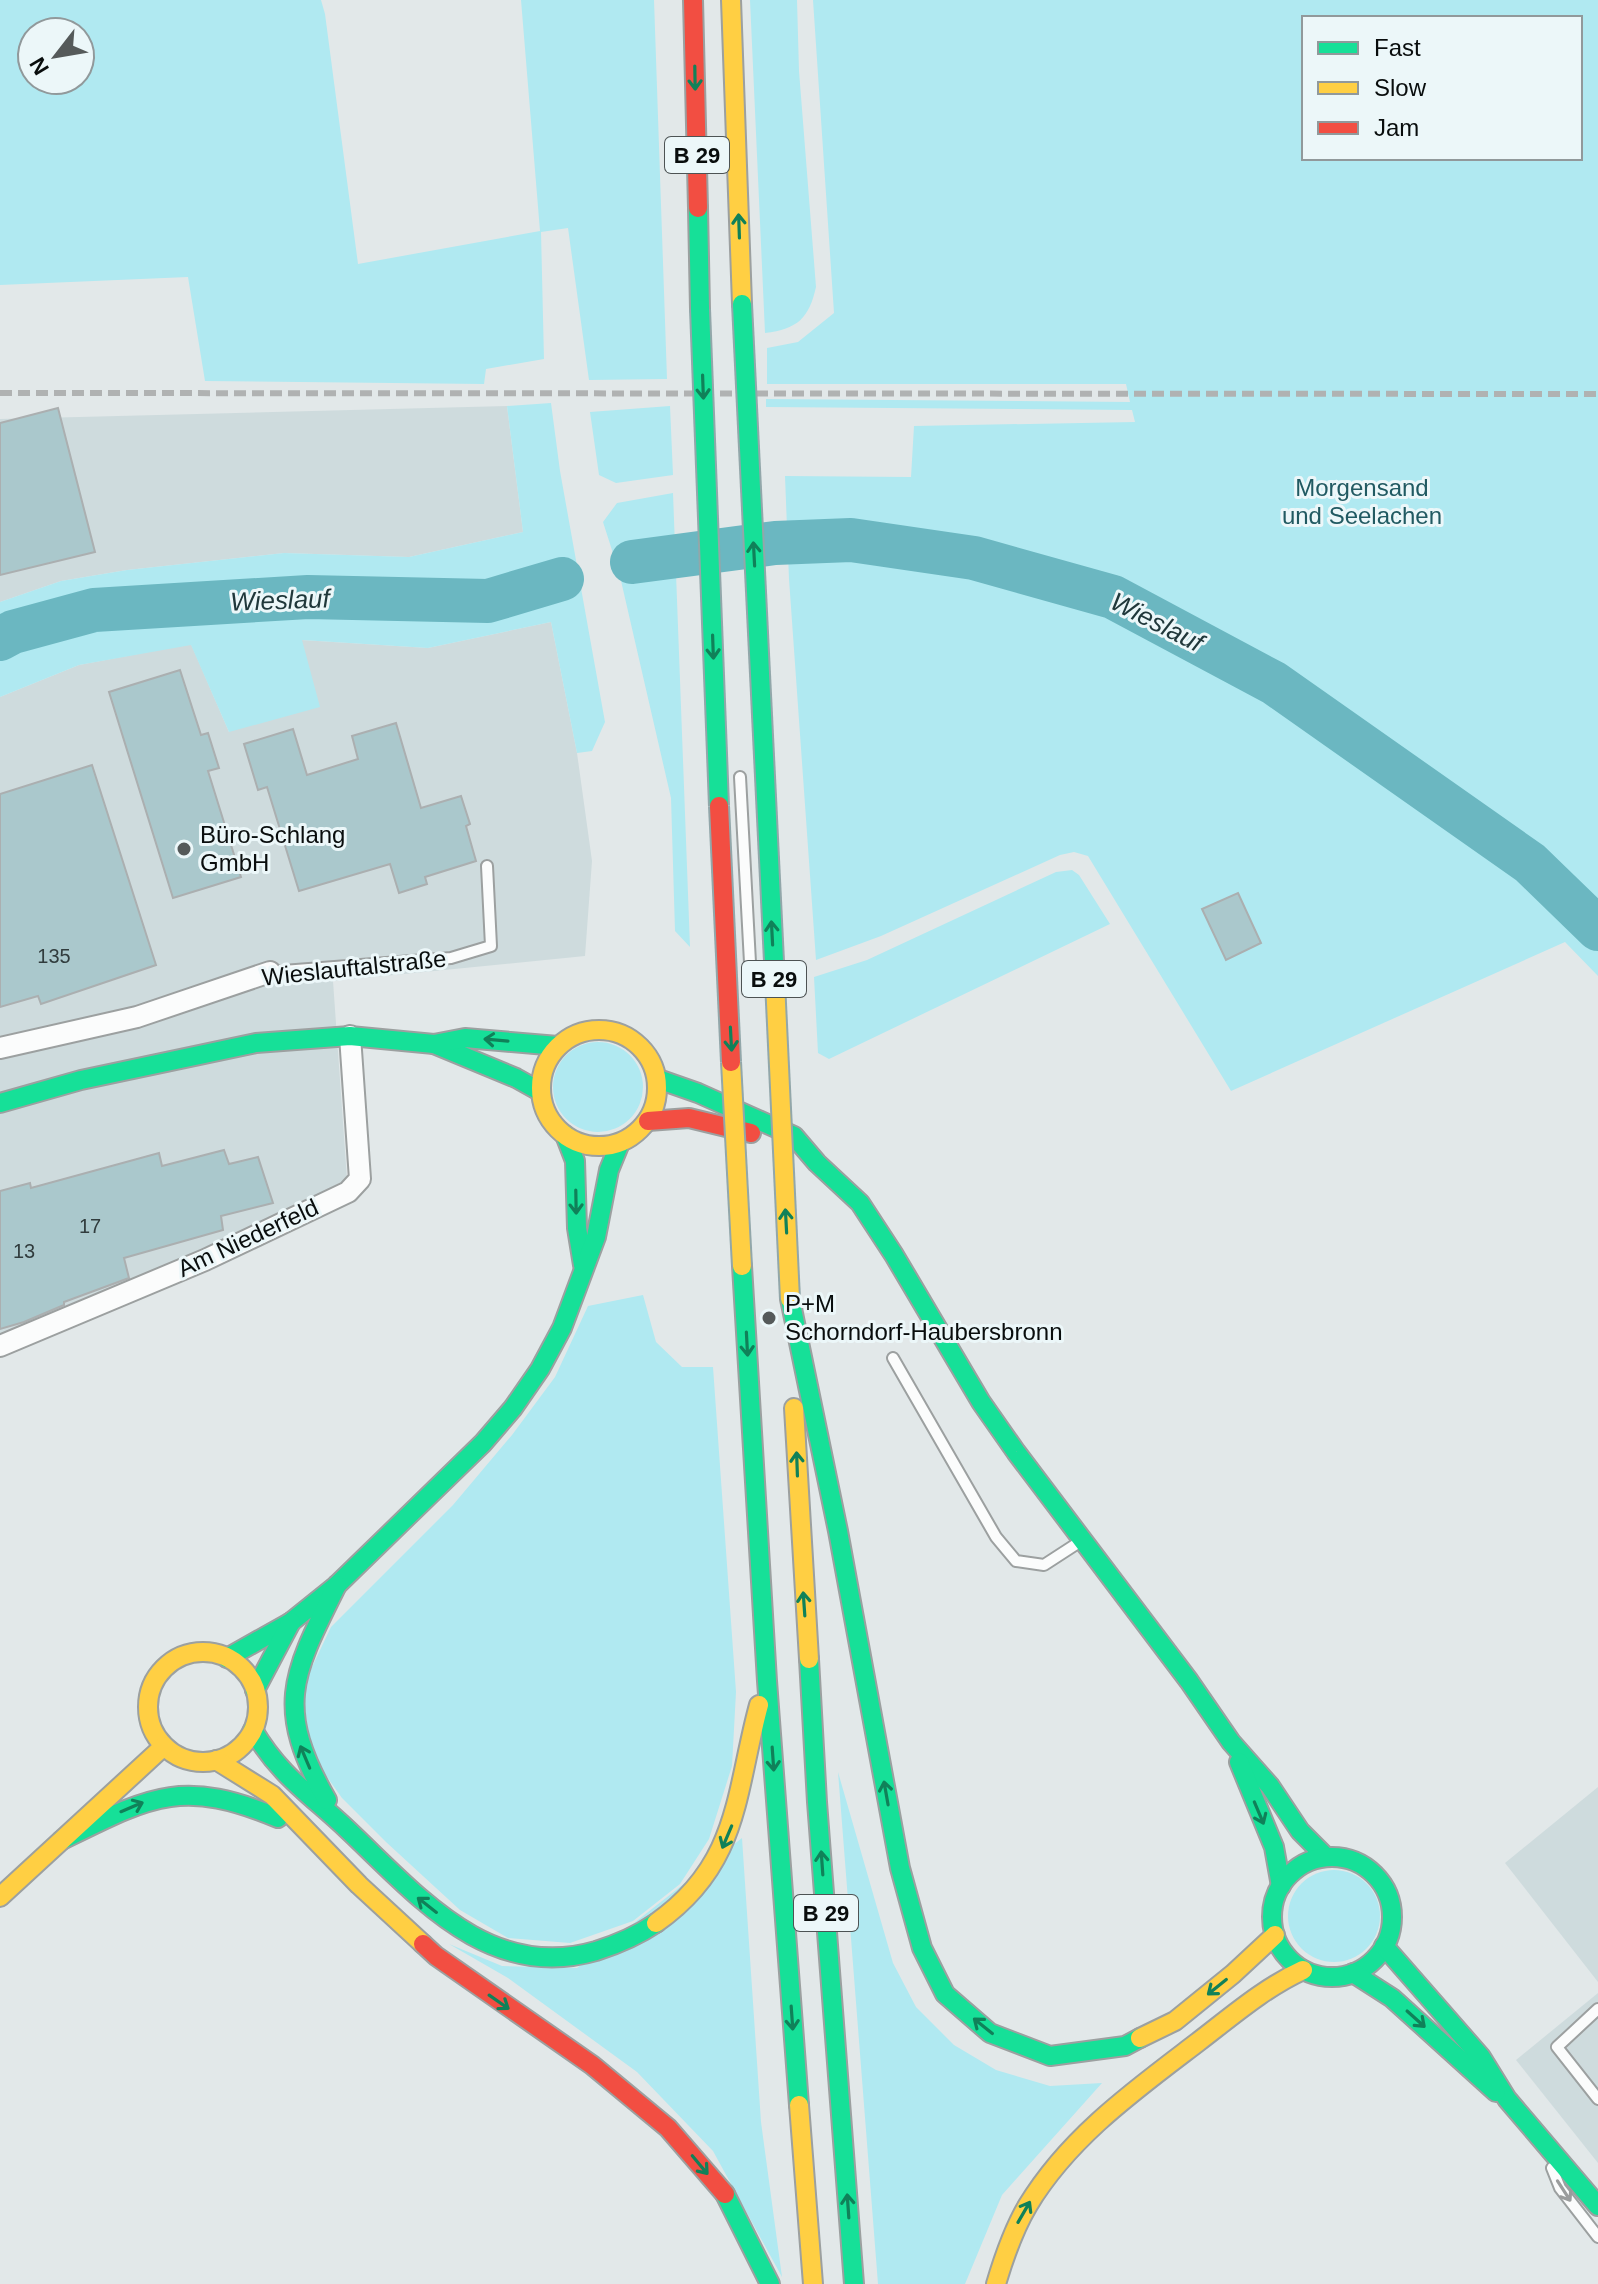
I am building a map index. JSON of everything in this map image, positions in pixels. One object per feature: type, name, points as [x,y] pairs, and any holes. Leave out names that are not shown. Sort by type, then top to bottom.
[{"type":"main road","name":"B 29","points":[[693,0],[700,309],[722,878],[767,1681],[813,2284]]},
{"type":"main road","name":"B 29","points":[[731,0],[742,304],[800,1542],[854,2284]]},
{"type":"main road","points":[[565,1135],[577,1142],[598,1147],[620,1143],[633,1136],[648,1121],[656,1104],[658,1079],[641,1046],[624,1034],[607,1029],[593,1029],[573,1035],[558,1046],[547,1061],[542,1077],[541,1092],[549,1116],[565,1135],[575,1161],[577,1228],[584,1269]]},
{"type":"main road","points":[[0,1103],[81,1080],[256,1043],[350,1036],[434,1044],[465,1038],[558,1046]]},
{"type":"main road","points":[[434,1044],[458,1059],[524,1080],[541,1092]]},
{"type":"main road","points":[[658,1079],[698,1093],[794,1136],[817,1163],[860,1203],[981,1402],[1016,1452],[1231,1742],[1270,1786],[1300,1831],[1326,1857]]},
{"type":"main road","points":[[648,1121],[689,1118],[738,1128],[817,1163]]},
{"type":"main road","points":[[227,1658],[291,1622],[337,1585],[483,1443],[513,1408],[540,1369],[562,1328],[596,1237],[609,1170],[620,1143]]},
{"type":"main road","points":[[790,1299],[838,1531],[900,1868],[922,1948],[945,1994],[990,2033],[1050,2056],[1125,2046],[1175,2021],[1275,1935]]},
{"type":"main road","points":[[337,1585],[302,1654],[293,1689],[293,1728],[306,1762],[343,1825]]},
{"type":"main road","points":[[255,1690],[291,1622]]},
{"type":"main road","points":[[194,1653],[211,1653],[227,1658],[245,1671],[255,1690],[258,1704],[253,1730],[244,1744],[232,1754],[216,1760],[188,1760],[164,1746],[154,1732],[149,1715],[151,1690],[164,1668],[178,1658],[194,1653]]},
{"type":"main road","points":[[253,1730],[280,1770],[343,1825],[414,1895],[457,1928],[492,1947],[530,1959],[568,1958],[603,1951],[665,1919],[695,1888],[721,1852],[735,1818],[751,1729],[767,1681]]},
{"type":"main road","points":[[1231,1742],[1274,1847],[1281,1886]]},
{"type":"main road","points":[[0,1897],[164,1746]]},
{"type":"main road","points":[[216,1760],[272,1795],[389,1914],[436,1956],[592,2065],[668,2128],[729,2199],[770,2284]]},
{"type":"main road","points":[[62,1840],[143,1802],[174,1795],[205,1794],[236,1799],[295,1826],[321,1846]]},
{"type":"main road","points":[[1326,1857],[1344,1858],[1362,1865],[1381,1884],[1392,1910],[1391,1929],[1376,1958],[1353,1973],[1328,1977],[1303,1970],[1291,1961],[1275,1935],[1273,1909],[1281,1886],[1292,1872],[1308,1862],[1326,1857]]},
{"type":"main road","points":[[1384,1946],[1481,2057],[1507,2099],[1598,2206]]},
{"type":"main road","points":[[996,2284],[1002,2258],[1020,2218],[1047,2174],[1078,2138],[1218,2027],[1289,1976],[1303,1970]]},
{"type":"main road","points":[[1353,1973],[1378,1985],[1469,2072],[1507,2099]]},
{"type":"street","name":"Wieslauftalstraße","points":[[0,1048],[137,1017],[270,972]]},
{"type":"street","name":"Am Niederfeld","points":[[0,1346],[191,1266],[348,1192],[360,1179],[350,1036]]},
{"type":"lane","points":[[740,777],[751,981]]},
{"type":"lane","name":"Wieslauftalstraße","points":[[270,972],[451,958],[491,946],[487,866]]},
{"type":"lane","points":[[893,1358],[996,1537],[1016,1561],[1044,1565],[1083,1540]]},
{"type":"lane","points":[[1598,2009],[1557,2047],[1598,2099]]},
{"type":"lane","points":[[1541,2140],[1560,2188],[1598,2237]]},
{"type":"shaded area","points":[[507,406],[523,532],[409,557],[284,553],[127,570],[61,581],[0,602],[0,419]]},
{"type":"shaded area","points":[[551,622],[577,753],[592,861],[585,956],[333,981],[347,1179],[270,1220],[87,1308],[0,1334],[0,697],[79,665],[191,644],[229,732],[301,640],[428,648]]},
{"type":"shaded area","points":[[1598,1787],[1598,1982],[1505,1863]]},
{"type":"shaded area","points":[[1598,1993],[1598,2163],[1516,2060]]},
{"type":"green space","points":[[0,0],[321,0],[358,264],[540,231],[521,0],[654,0],[667,379],[589,380],[568,228],[541,232],[544,359],[486,369],[484,384],[205,381],[188,277],[0,285]]},
{"type":"green space","points":[[750,0],[797,0],[799,71],[816,287],[810,307],[800,320],[786,328],[765,333]]},
{"type":"green space","name":"Morgensand und Seelachen","points":[[813,0],[1598,0],[1598,976],[1565,942],[1231,1091],[1088,856],[1074,852],[1060,855],[881,936],[816,960],[789,579],[785,476],[911,477],[914,426],[1135,422],[1132,410],[766,407],[766,399],[1130,402],[1126,384],[767,384],[767,348],[798,342],[834,313]]},
{"type":"green space","points":[[551,403],[560,471],[605,722],[592,751],[577,753],[551,622],[428,648],[302,640],[320,707],[229,732],[191,645],[79,665],[0,697],[0,602],[61,581],[127,570],[284,553],[409,557],[523,532],[507,406]]},
{"type":"green space","points":[[670,406],[673,475],[616,483],[599,475],[590,412]]},
{"type":"green space","points":[[673,493],[690,947],[675,931],[671,798],[619,572],[603,522],[617,503]]},
{"type":"green space","points":[[1072,870],[1079,875],[1110,924],[829,1059],[818,1053],[814,977],[867,960],[1056,872]]},
{"type":"green space","points":[[598,1042],[615,1046],[630,1055],[639,1070],[643,1087],[639,1104],[630,1119],[615,1128],[598,1132],[581,1128],[566,1119],[557,1104],[553,1087],[557,1070],[566,1055],[581,1046]]},
{"type":"green space","points":[[643,1295],[656,1342],[682,1367],[713,1367],[736,1692],[732,1766],[709,1839],[680,1884],[633,1921],[570,1943],[508,1938],[460,1910],[342,1798],[312,1756],[302,1688],[331,1627],[453,1505],[512,1435],[555,1377],[588,1306]]},
{"type":"green space","points":[[838,1772],[893,1963],[916,2007],[954,2045],[996,2070],[1050,2086],[1102,2083],[1002,2195],[965,2284],[878,2284]]},
{"type":"green space","points":[[742,1838],[761,2122],[782,2277],[713,2151],[637,2072],[508,1978],[449,1944],[502,1966],[577,1968]]},
{"type":"green space","points":[[1334,1870],[1352,1874],[1367,1883],[1376,1898],[1380,1916],[1376,1934],[1367,1949],[1352,1958],[1334,1962],[1316,1958],[1301,1949],[1292,1934],[1288,1916],[1292,1898],[1301,1883],[1316,1874]]},
{"type":"building","points":[[58,408],[95,552],[0,575],[0,423]]},
{"type":"building","points":[[180,670],[201,735],[208,733],[219,768],[208,771],[241,877],[173,898],[109,692]]},
{"type":"building","points":[[396,723],[421,808],[461,796],[470,824],[466,826],[476,861],[425,877],[427,884],[399,893],[390,864],[299,891],[267,787],[258,790],[244,744],[293,729],[307,775],[358,759],[352,736]]},
{"type":"building","points":[[92,765],[156,965],[41,1004],[38,996],[0,1007],[0,794]]},
{"type":"building","points":[[1238,893],[1261,943],[1226,960],[1202,909]]},
{"type":"building","points":[[224,1150],[229,1164],[258,1157],[273,1203],[221,1216],[223,1230],[124,1258],[129,1278],[0,1329],[0,1191],[30,1183],[31,1188],[159,1153],[162,1166]]},
{"type":"waterway","name":"Wieslauf","points":[[632,562],[775,543],[851,540],[974,558],[1113,597],[1274,683],[1530,863],[1598,929]]},
{"type":"waterway","name":"Wieslauf","points":[[0,639],[13,632],[94,610],[308,597],[488,601],[562,579]]},
{"type":"railway","points":[[0,393],[1598,394]]},
{"type":"traffic: fast","points":[[698,208],[700,309]]},
{"type":"traffic: fast","points":[[742,304],[775,982]]},
{"type":"traffic: fast","points":[[700,309],[719,806]]},
{"type":"traffic: fast","points":[[0,1103],[81,1080],[256,1043],[350,1036],[434,1044],[465,1038],[558,1046]]},
{"type":"traffic: fast","points":[[434,1044],[516,1078],[541,1092]]},
{"type":"traffic: fast","points":[[658,1079],[698,1093],[794,1136],[817,1163],[860,1203],[981,1402],[1016,1452],[1189,1681],[1231,1742],[1270,1786],[1300,1831],[1326,1857]]},
{"type":"traffic: fast","points":[[565,1135],[575,1161],[577,1228],[583,1265]]},
{"type":"traffic: fast","points":[[227,1658],[291,1622],[337,1585],[483,1443],[513,1408],[540,1369],[562,1328],[596,1237],[609,1170],[620,1143]]},
{"type":"traffic: fast","points":[[742,1266],[767,1681],[799,2105]]},
{"type":"traffic: fast","points":[[790,1299],[838,1531],[900,1868],[922,1948],[945,1994],[990,2033],[1050,2056],[1125,2046],[1140,2038]]},
{"type":"traffic: fast","points":[[327,1800],[300,1740],[295,1715],[295,1691],[309,1643],[337,1585]]},
{"type":"traffic: fast","points":[[255,1690],[291,1622]]},
{"type":"traffic: fast","points":[[809,1659],[854,2284]]},
{"type":"traffic: fast","points":[[253,1730],[285,1773],[401,1881],[458,1927],[489,1944],[522,1954],[557,1957],[596,1951],[634,1936],[656,1923]]},
{"type":"traffic: fast","points":[[1239,1762],[1274,1847],[1281,1886]]},
{"type":"traffic: fast","points":[[62,1840],[120,1812],[167,1798],[216,1798],[278,1818]]},
{"type":"traffic: fast","points":[[1332,1857],[1355,1862],[1374,1875],[1387,1894],[1392,1917],[1387,1940],[1374,1959],[1355,1972],[1332,1977],[1309,1972],[1290,1959],[1277,1940],[1272,1917],[1277,1894],[1290,1875],[1309,1862],[1332,1857]]},
{"type":"traffic: fast","points":[[1384,1946],[1481,2057],[1507,2099],[1598,2206]]},
{"type":"traffic: fast","points":[[1353,1973],[1392,1998],[1496,2092]]},
{"type":"traffic: fast","points":[[725,2194],[770,2284]]},
{"type":"traffic: slow","points":[[731,0],[742,304]]},
{"type":"traffic: slow","points":[[775,982],[790,1299]]},
{"type":"traffic: slow","points":[[599,1030],[621,1034],[640,1047],[653,1066],[657,1088],[653,1110],[640,1129],[621,1142],[599,1146],[577,1142],[558,1129],[545,1110],[541,1088],[545,1066],[558,1047],[577,1034],[599,1030]]},
{"type":"traffic: slow","points":[[731,1062],[742,1266]]},
{"type":"traffic: slow","points":[[794,1408],[809,1659]]},
{"type":"traffic: slow","points":[[203,1652],[224,1657],[242,1668],[253,1686],[258,1707],[253,1728],[242,1746],[224,1757],[203,1762],[182,1757],[164,1746],[153,1728],[148,1707],[153,1686],[164,1668],[182,1657],[203,1652]]},
{"type":"traffic: slow","points":[[656,1923],[684,1900],[719,1851],[738,1797],[759,1705]]},
{"type":"traffic: slow","points":[[0,1897],[164,1746]]},
{"type":"traffic: slow","points":[[216,1760],[272,1795],[359,1885],[423,1944]]},
{"type":"traffic: slow","points":[[1140,2038],[1175,2021],[1275,1935]]},
{"type":"traffic: slow","points":[[996,2284],[1009,2244],[1028,2205],[1044,2180],[1083,2136],[1127,2097],[1236,2013],[1275,1985],[1303,1970]]},
{"type":"traffic: slow","points":[[799,2105],[813,2284]]},
{"type":"traffic: jam","points":[[693,0],[698,208]]},
{"type":"traffic: jam","points":[[719,806],[731,1062]]},
{"type":"traffic: jam","points":[[648,1121],[689,1118],[751,1133]]},
{"type":"traffic: jam","points":[[423,1944],[592,2065],[668,2128],[725,2194]]},
{"type":"place","name":"Büro-Schlang GmbH","points":[[184,849]]},
{"type":"place","name":"P+M Schorndorf-Haubersbronn","points":[[769,1318]]}]
